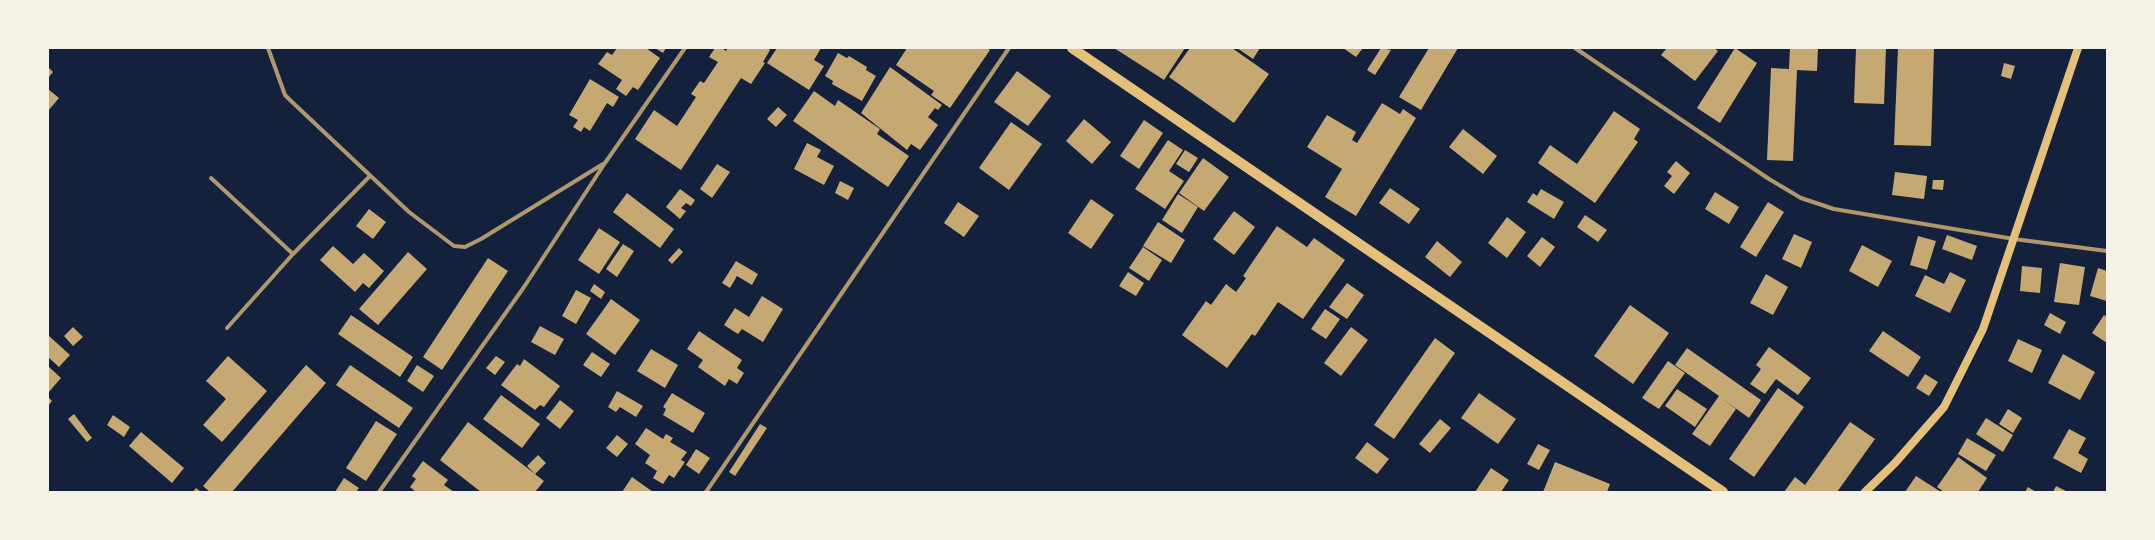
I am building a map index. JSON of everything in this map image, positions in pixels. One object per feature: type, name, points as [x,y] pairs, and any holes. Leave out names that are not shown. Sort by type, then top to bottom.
[{"type":"main road","points":[[1865,492],[1895,463],[1944,407],[1983,330],[2078,48]]},
{"type":"main road","points":[[1074,49],[1723,492]]},
{"type":"street","points":[[268,48],[285,95],[369,177],[442,238],[454,246],[465,247],[605,163]]},
{"type":"street","points":[[379,492],[524,287],[605,163],[685,48]]},
{"type":"street","points":[[706,492],[1009,48]]},
{"type":"street","points":[[1575,48],[1769,179],[1801,198],[1834,209],[2014,239],[2107,251]]},
{"type":"street","points":[[227,328],[293,254],[369,177]]},
{"type":"street","points":[[211,178],[293,254]]},
{"type":"building","points":[[617,48],[646,48],[660,58],[638,90],[633,87],[626,96],[616,89],[622,80],[598,64],[607,52],[612,55]]},
{"type":"building","points":[[655,48],[666,48],[663,53]]},
{"type":"building","points":[[715,48],[722,48],[726,51],[728,48],[767,48],[770,50],[763,62],[765,63],[751,84],[741,78],[681,170],[635,139],[654,110],[677,126],[696,97],[691,94],[700,81],[704,83],[718,62],[709,57]]},
{"type":"building","points":[[777,48],[821,48],[814,60],[824,66],[809,90],[767,63]]},
{"type":"building","points":[[907,48],[987,48],[990,50],[950,108],[931,95],[934,91],[896,65]]},
{"type":"building","points":[[1114,48],[1185,48],[1164,80]]},
{"type":"building","points":[[1190,48],[1232,48],[1269,74],[1234,123],[1169,77]]},
{"type":"building","points":[[1237,48],[1260,48],[1253,59]]},
{"type":"building","points":[[1343,48],[1363,48],[1356,57]]},
{"type":"building","points":[[1381,48],[1391,50],[1375,75],[1367,70]]},
{"type":"building","points":[[1429,48],[1458,48],[1421,110],[1399,97]]},
{"type":"building","points":[[1667,48],[1714,48],[1718,51],[1695,81],[1661,55]]},
{"type":"building","points":[[1735,48],[1757,63],[1720,123],[1697,108]]},
{"type":"building","points":[[1790,48],[1818,48],[1817,71],[1797,70],[1793,161],[1767,160],[1771,68],[1789,69]]},
{"type":"building","points":[[1856,48],[1886,48],[1884,104],[1854,103]]},
{"type":"building","points":[[1898,48],[1934,48],[1931,146],[1894,145]]},
{"type":"building","points":[[838,53],[847,58],[849,56],[867,67],[866,70],[876,76],[862,101],[832,84],[833,81],[825,76]]},
{"type":"building","points":[[2004,63],[2015,66],[2011,79],[2001,76]]},
{"type":"building","points":[[48,67],[53,72],[48,78]]},
{"type":"building","points":[[890,67],[942,105],[938,110],[935,108],[928,117],[938,125],[920,150],[911,144],[907,150],[861,113]]},
{"type":"building","points":[[1017,71],[1051,96],[1028,126],[994,102]]},
{"type":"building","points":[[590,79],[619,97],[613,107],[607,103],[590,131],[584,127],[581,132],[573,127],[578,120],[569,115]]},
{"type":"building","points":[[48,89],[59,98],[48,111]]},
{"type":"building","points":[[814,91],[835,106],[838,100],[880,129],[877,134],[909,156],[888,187],[793,121]]},
{"type":"building","points":[[1382,103],[1400,114],[1403,109],[1416,118],[1356,216],[1325,197],[1342,169],[1307,147],[1327,115],[1356,132],[1352,140],[1357,143]]},
{"type":"building","points":[[778,107],[787,115],[776,127],[767,119]]},
{"type":"building","points":[[1614,111],[1640,129],[1634,139],[1638,142],[1595,203],[1538,163],[1550,145],[1577,164]]},
{"type":"building","points":[[1084,119],[1111,142],[1092,164],[1066,141]]},
{"type":"building","points":[[1144,120],[1163,133],[1139,169],[1120,156]]},
{"type":"building","points":[[1011,122],[1042,144],[1009,190],[979,168]]},
{"type":"building","points":[[1463,129],[1497,156],[1483,174],[1449,147]]},
{"type":"building","points":[[1168,140],[1183,150],[1169,171],[1184,181],[1165,209],[1135,189]]},
{"type":"building","points":[[807,143],[821,150],[817,157],[834,166],[824,185],[794,169]]},
{"type":"building","points":[[1185,150],[1198,158],[1189,172],[1176,164]]},
{"type":"building","points":[[1203,158],[1229,177],[1204,211],[1179,193]]},
{"type":"building","points":[[1676,161],[1690,173],[1674,194],[1664,186],[1672,176],[1667,172]]},
{"type":"building","points":[[717,164],[730,172],[712,198],[700,189]]},
{"type":"building","points":[[1895,172],[1927,176],[1924,199],[1892,195]]},
{"type":"building","points":[[1933,180],[1944,180],[1943,190],[1932,189]]},
{"type":"building","points":[[840,181],[854,188],[848,200],[835,193]]},
{"type":"building","points":[[1390,188],[1420,209],[1409,224],[1379,203]]},
{"type":"building","points":[[680,189],[695,200],[691,206],[686,203],[681,208],[686,211],[680,219],[666,207]]},
{"type":"building","points":[[1541,189],[1564,202],[1554,219],[1527,202],[1533,193],[1537,196]]},
{"type":"building","points":[[1715,192],[1739,207],[1729,224],[1705,209]]},
{"type":"building","points":[[627,193],[674,229],[660,248],[613,212]]},
{"type":"building","points":[[1178,194],[1198,207],[1182,233],[1162,220]]},
{"type":"building","points":[[1091,199],[1114,215],[1091,249],[1068,233]]},
{"type":"building","points":[[958,202],[979,216],[964,237],[944,223]]},
{"type":"building","points":[[1768,202],[1784,212],[1756,257],[1740,247]]},
{"type":"building","points":[[369,209],[386,222],[373,239],[356,226]]},
{"type":"building","points":[[1234,211],[1255,227],[1234,255],[1213,239]]},
{"type":"building","points":[[1585,215],[1607,230],[1598,242],[1577,227]]},
{"type":"building","points":[[1507,217],[1526,232],[1507,258],[1488,243]]},
{"type":"building","points":[[1158,222],[1185,240],[1171,263],[1143,246]]},
{"type":"building","points":[[1277,226],[1307,247],[1314,238],[1345,260],[1303,319],[1278,302],[1255,336],[1252,334],[1227,368],[1182,335],[1206,301],[1211,305],[1226,284],[1236,292],[1246,278],[1243,276]]},
{"type":"building","points":[[599,228],[620,242],[599,274],[578,260]]},
{"type":"building","points":[[1794,234],[1812,242],[1801,268],[1782,259]]},
{"type":"building","points":[[1947,235],[1977,246],[1972,260],[1942,249]]},
{"type":"building","points":[[1918,236],[1936,241],[1927,270],[1910,265]]},
{"type":"building","points":[[1542,237],[1555,247],[1540,267],[1527,256]]},
{"type":"building","points":[[1437,241],[1462,262],[1450,277],[1425,257]]},
{"type":"building","points":[[623,244],[634,251],[617,277],[606,269]]},
{"type":"building","points":[[1862,245],[1892,261],[1878,287],[1849,271]]},
{"type":"building","points":[[333,246],[353,264],[364,253],[384,271],[369,288],[363,283],[355,292],[320,260]]},
{"type":"building","points":[[1143,247],[1162,260],[1149,281],[1129,268]]},
{"type":"building","points":[[679,248],[683,252],[672,264],[668,260]]},
{"type":"building","points":[[408,252],[427,269],[378,325],[359,309]]},
{"type":"building","points":[[488,258],[508,271],[442,370],[423,357]]},
{"type":"building","points":[[736,261],[758,274],[752,285],[737,276],[730,288],[722,283]]},
{"type":"building","points":[[2060,263],[2085,267],[2079,305],[2054,302]]},
{"type":"building","points":[[2022,266],[2042,268],[2040,293],[2020,291]]},
{"type":"building","points":[[2098,268],[2107,271],[2107,301],[2090,296]]},
{"type":"building","points":[[1128,272],[1144,283],[1136,296],[1119,286]]},
{"type":"building","points":[[1950,272],[1966,280],[1950,313],[1915,296],[1925,275],[1944,284]]},
{"type":"building","points":[[1766,274],[1788,287],[1773,315],[1750,303]]},
{"type":"building","points":[[1347,283],[1364,295],[1347,319],[1329,307]]},
{"type":"building","points":[[594,284],[605,292],[601,299],[590,291]]},
{"type":"building","points":[[576,290],[591,298],[576,324],[562,316]]},
{"type":"building","points":[[762,296],[783,309],[763,342],[742,329],[738,334],[724,325],[735,308],[749,317]]},
{"type":"building","points":[[611,299],[640,320],[615,355],[586,334]]},
{"type":"building","points":[[1630,305],[1669,333],[1633,384],[1594,356]]},
{"type":"building","points":[[1325,309],[1340,319],[1326,339],[1311,329]]},
{"type":"building","points":[[2050,313],[2066,322],[2060,334],[2044,325]]},
{"type":"building","points":[[351,315],[413,357],[400,377],[338,334]]},
{"type":"building","points":[[2104,315],[2107,317],[2107,343],[2092,333]]},
{"type":"building","points":[[540,326],[564,339],[555,355],[531,342]]},
{"type":"building","points":[[73,327],[83,337],[73,346],[64,336]]},
{"type":"building","points":[[1351,327],[1368,340],[1341,376],[1324,363]]},
{"type":"building","points":[[699,331],[742,360],[737,368],[744,373],[737,384],[729,379],[725,386],[698,367],[703,360],[687,349]]},
{"type":"building","points":[[1883,331],[1921,357],[1908,377],[1869,351]]},
{"type":"building","points":[[48,335],[70,355],[59,367],[48,357]]},
{"type":"building","points":[[1435,338],[1455,353],[1394,439],[1374,425]]},
{"type":"building","points":[[2018,339],[2042,350],[2032,373],[2008,361]]},
{"type":"building","points":[[1769,347],[1811,378],[1798,395],[1776,379],[1765,394],[1750,384],[1761,369],[1756,365]]},
{"type":"building","points":[[1687,348],[1761,400],[1749,418],[1720,397],[1736,409],[1710,446],[1692,434],[1719,396],[1675,365]]},
{"type":"building","points":[[651,349],[678,365],[665,388],[637,371]]},
{"type":"building","points":[[592,352],[610,364],[601,377],[583,365]]},
{"type":"building","points":[[2063,354],[2095,372],[2080,400],[2048,383]]},
{"type":"building","points":[[228,356],[267,391],[222,442],[203,425],[226,399],[206,381]]},
{"type":"building","points":[[496,356],[505,362],[495,375],[486,368]]},
{"type":"building","points":[[524,359],[560,386],[544,407],[540,405],[535,410],[501,385],[517,364],[520,366]]},
{"type":"building","points":[[1668,361],[1685,373],[1659,409],[1642,398]]},
{"type":"building","points":[[306,365],[326,383],[232,492],[210,492],[203,486]]},
{"type":"building","points":[[350,365],[413,408],[399,428],[336,385]]},
{"type":"building","points":[[417,365],[434,376],[423,392],[407,381]]},
{"type":"building","points":[[48,366],[61,378],[48,393]]},
{"type":"building","points":[[1925,374],[1938,382],[1929,396],[1916,388]]},
{"type":"building","points":[[1778,388],[1804,407],[1754,477],[1729,459]]},
{"type":"building","points":[[1677,389],[1707,409],[1695,427],[1665,406]]},
{"type":"building","points":[[617,391],[643,406],[636,417],[620,407],[616,412],[608,407]]},
{"type":"building","points":[[672,393],[705,413],[693,433],[663,415],[666,409],[663,407]]},
{"type":"building","points":[[1479,393],[1516,419],[1498,444],[1461,418]]},
{"type":"building","points":[[501,395],[540,424],[522,448],[483,419]]},
{"type":"building","points":[[48,397],[52,401],[48,406]]},
{"type":"building","points":[[560,400],[574,411],[560,429],[546,418]]},
{"type":"building","points":[[2008,409],[2022,418],[2013,433],[1999,424]]},
{"type":"building","points":[[74,414],[92,438],[87,442],[68,419]]},
{"type":"building","points":[[113,415],[130,427],[124,437],[107,425]]},
{"type":"building","points":[[1986,418],[2013,435],[2003,452],[1976,434]]},
{"type":"building","points":[[1440,419],[1451,428],[1430,453],[1419,444]]},
{"type":"building","points":[[376,421],[397,434],[366,481],[346,468]]},
{"type":"building","points":[[468,422],[544,481],[535,492],[481,492],[440,460]]},
{"type":"building","points":[[1850,422],[1875,439],[1837,492],[1784,492],[1795,477],[1805,485]]},
{"type":"building","points":[[760,424],[767,428],[735,476],[729,472]]},
{"type":"building","points":[[646,428],[663,439],[666,434],[673,438],[670,442],[687,452],[681,460],[685,462],[674,478],[669,475],[663,484],[653,478],[657,471],[645,463],[650,455],[635,444]]},
{"type":"building","points":[[2069,429],[2086,438],[2078,453],[2088,459],[2081,473],[2053,458]]},
{"type":"building","points":[[141,432],[184,468],[172,483],[129,446]]},
{"type":"building","points":[[617,435],[628,444],[617,457],[606,448]]},
{"type":"building","points":[[1967,438],[1996,455],[1986,471],[1958,454]]},
{"type":"building","points":[[1367,442],[1389,459],[1377,474],[1355,458]]},
{"type":"building","points":[[1538,444],[1550,450],[1539,470],[1527,464]]},
{"type":"building","points":[[696,449],[710,458],[699,474],[686,465]]},
{"type":"building","points":[[538,455],[546,463],[535,474],[527,466]]},
{"type":"building","points":[[1958,457],[1987,478],[1978,492],[1944,492],[1937,487]]},
{"type":"building","points":[[423,461],[448,480],[444,485],[454,492],[416,492],[410,487],[416,479],[412,476]]},
{"type":"building","points":[[1555,462],[1610,484],[1607,492],[1543,492]]},
{"type":"building","points":[[1491,468],[1509,480],[1501,492],[1475,492]]},
{"type":"building","points":[[1916,476],[1941,492],[1905,492]]},
{"type":"building","points":[[632,477],[653,492],[622,492]]},
{"type":"building","points":[[344,478],[359,488],[356,492],[335,492]]},
{"type":"building","points":[[2056,486],[2068,492],[2053,492]]},
{"type":"building","points":[[2028,487],[2036,492],[2025,492]]},
{"type":"building","points":[[196,488],[201,492],[193,492]]}]
